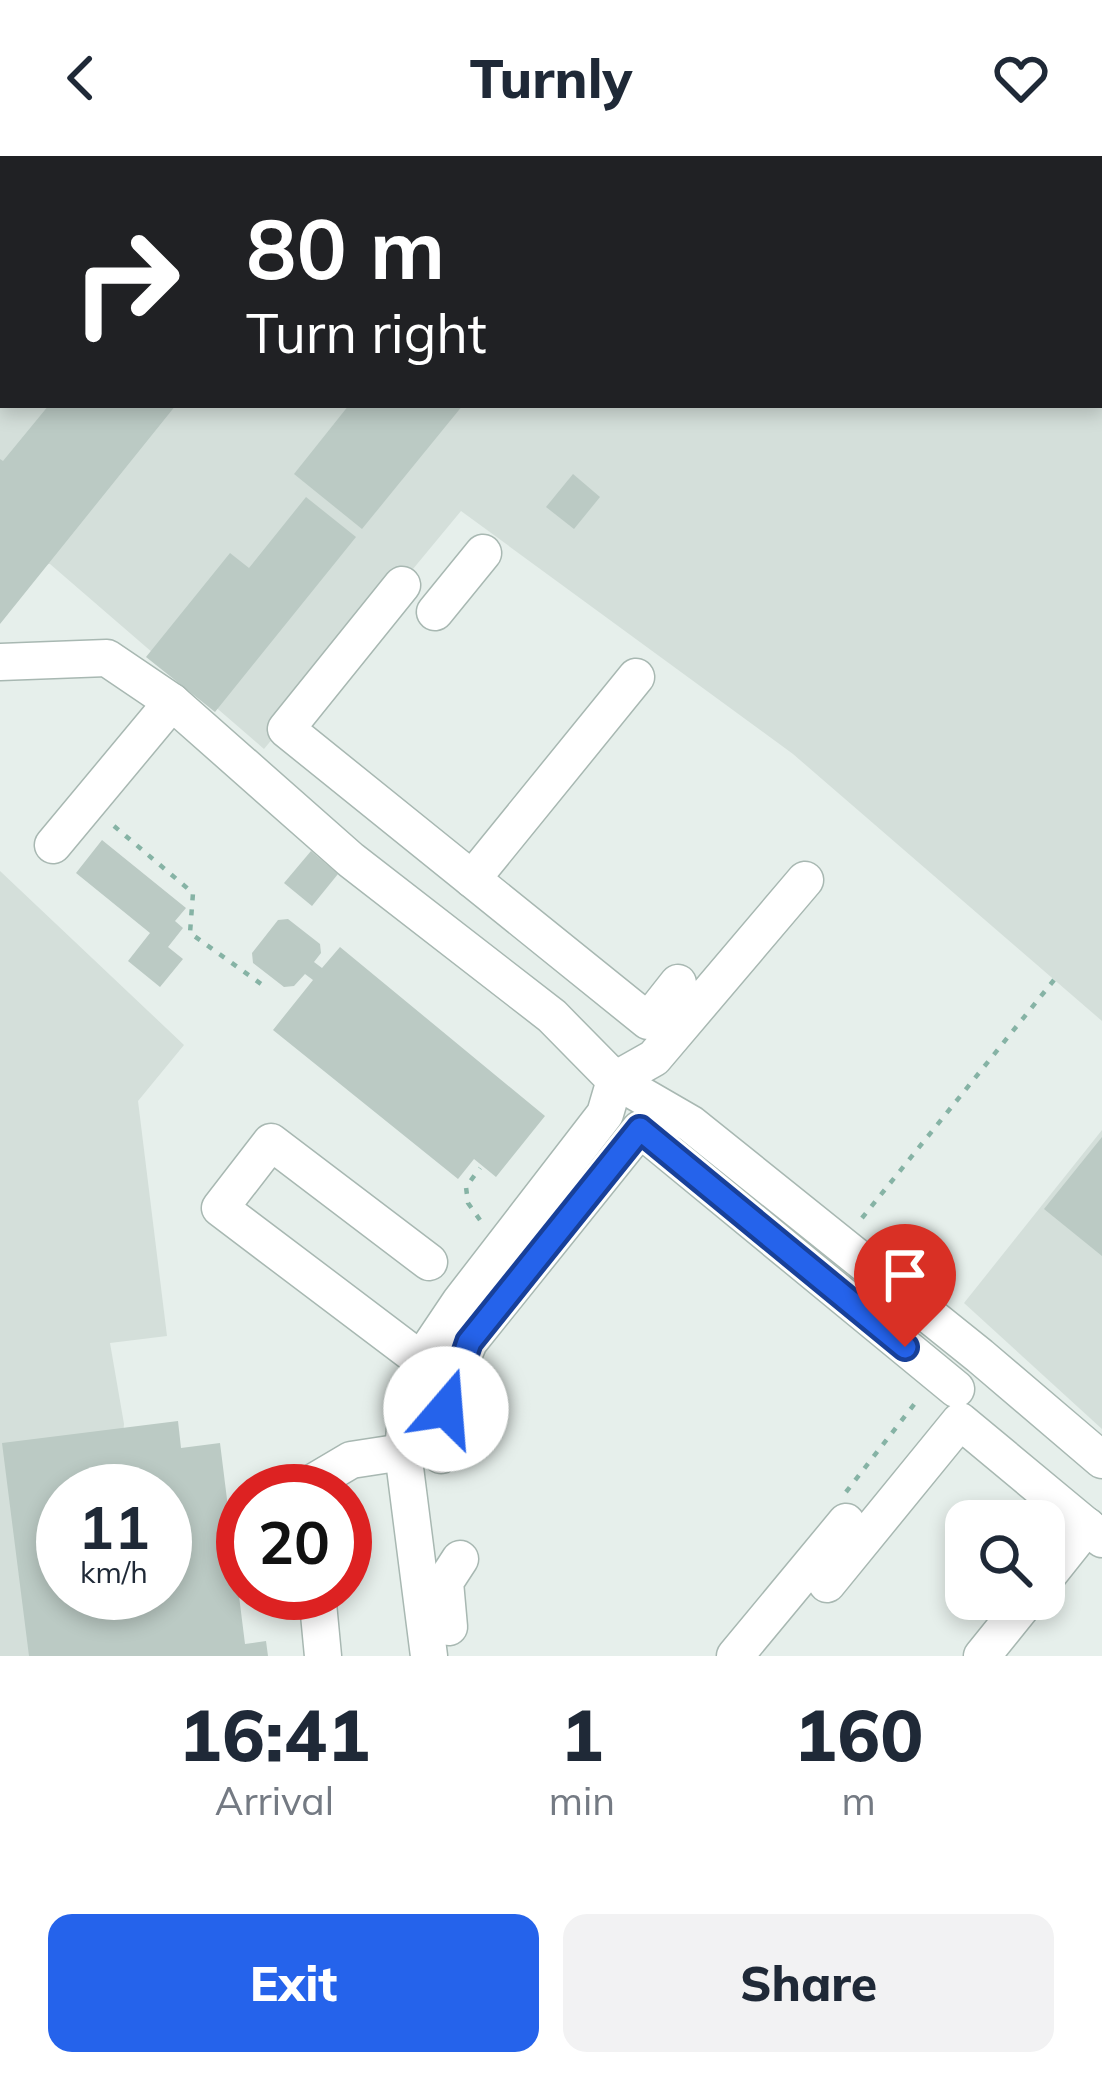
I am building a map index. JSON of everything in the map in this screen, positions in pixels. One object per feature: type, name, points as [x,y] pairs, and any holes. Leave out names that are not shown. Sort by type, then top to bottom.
[{"type":"street","points":[[436,612],[483,554]]},
{"type":"street","points":[[402,585],[286,729],[648,1021],[678,983]]},
{"type":"street","points":[[0,662],[107,658],[172,702],[351,860],[552,1016],[615,1080],[691,1124],[1102,1460]]},
{"type":"street","points":[[472,879],[636,677]]},
{"type":"street","points":[[53,845],[172,702]]},
{"type":"street","points":[[440,1649],[403,1452],[406,1416],[421,1360],[494,1256],[605,1114],[615,1080],[654,1058],[805,880]]},
{"type":"street","points":[[441,1455],[438,1443],[469,1342],[640,1129],[947,1382]]},
{"type":"street","points":[[421,1360],[220,1208],[271,1142],[429,1262]]},
{"type":"street","points":[[735,1656],[947,1382],[980,1356]]},
{"type":"street","points":[[827,1584],[960,1421],[1094,1533],[1065,1560]]},
{"type":"street","points":[[344,1464],[403,1452]]},
{"type":"street","points":[[440,1649],[446,1582],[460,1559]]},
{"type":"street","points":[[320,1620],[323,1656]]},
{"type":"street","points":[[982,1656],[1011,1620]]},
{"type":"path","points":[[88,805],[194,893],[190,932],[268,989]]},
{"type":"path","points":[[852,1231],[1054,980]]},
{"type":"path","points":[[480,1168],[466,1186],[468,1203],[494,1256]]},
{"type":"path","points":[[836,1505],[947,1382]]},
{"type":"shaded area","points":[[0,408],[1102,408],[1102,1021],[793,754],[461,511],[264,749],[50,564],[0,567]]},
{"type":"shaded area","points":[[0,871],[184,1045],[138,1101],[167,1336],[110,1343],[124,1424],[120,1464],[36,1464],[36,1620],[78,1620],[99,1656],[0,1656]]},
{"type":"shaded area","points":[[1102,1130],[1102,1429],[964,1303]]},
{"type":"building","points":[[47,408],[174,408],[0,624],[0,459]]},
{"type":"building","points":[[347,408],[461,408],[362,529],[294,474]]},
{"type":"building","points":[[573,474],[600,497],[574,529],[546,507]]},
{"type":"building","points":[[306,497],[356,537],[215,712],[146,657],[230,553],[249,568]]},
{"type":"building","points":[[102,840],[186,908],[175,921],[183,928],[168,947],[183,959],[160,987],[128,961],[150,933],[76,873]]},
{"type":"building","points":[[311,851],[338,874],[312,906],[284,883]]},
{"type":"building","points":[[288,919],[320,944],[321,953],[314,962],[322,968],[340,947],[545,1116],[496,1177],[474,1159],[458,1179],[273,1030],[313,980],[305,974],[294,986],[284,987],[253,963],[252,953],[278,920]]},
{"type":"building","points":[[1102,1137],[1102,1256],[1044,1209]]},
{"type":"building","points":[[178,1421],[181,1448],[220,1443],[216,1620],[242,1620],[245,1644],[266,1641],[268,1656],[29,1656],[2,1443]]},
{"type":"route","points":[[446,1409],[469,1342],[640,1129],[905,1347]]}]
